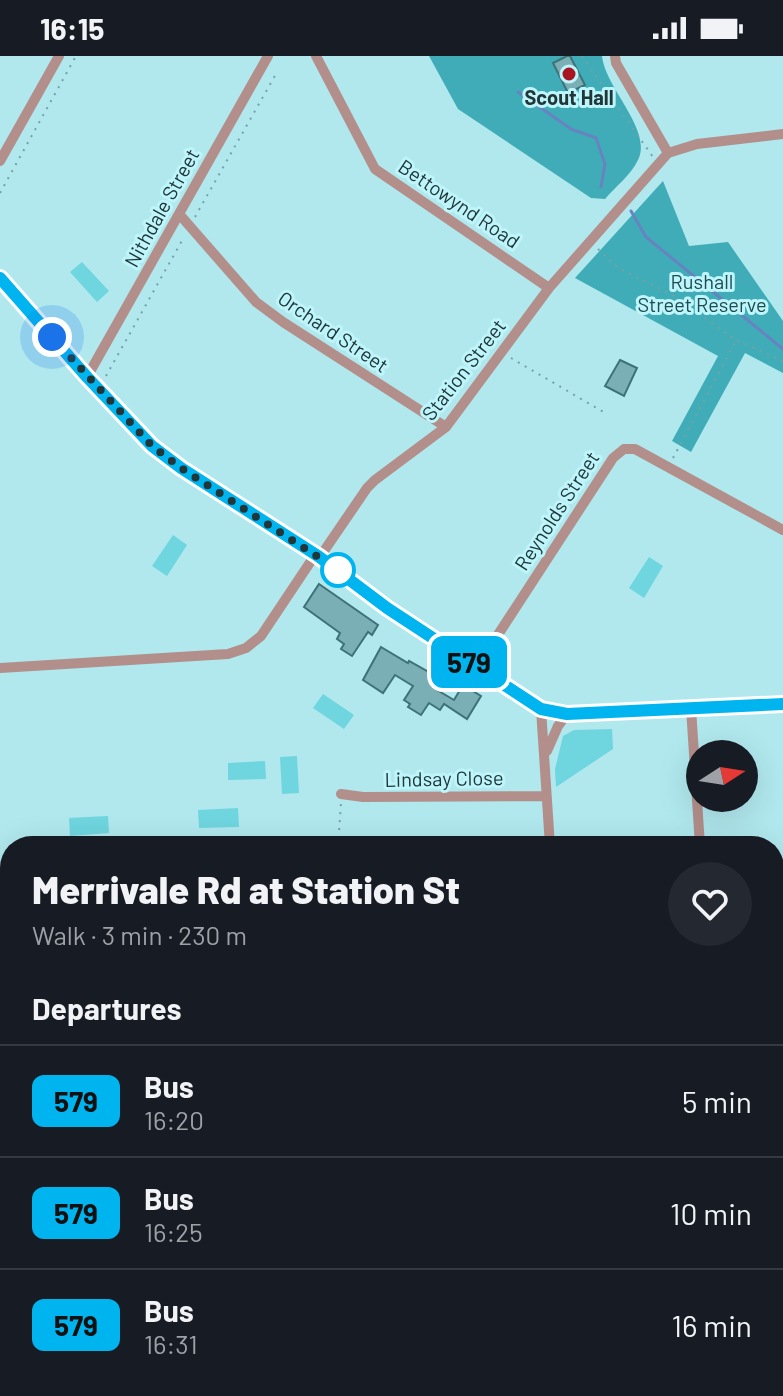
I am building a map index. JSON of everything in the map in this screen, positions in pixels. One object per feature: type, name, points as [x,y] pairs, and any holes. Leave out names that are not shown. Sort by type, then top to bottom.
[{"type":"street","points":[[0,161],[59,56]]},
{"type":"street","name":"Nithdale Street","points":[[87,377],[268,56]]},
{"type":"street","name":"Bettowynd Road","points":[[316,56],[375,169],[549,288]]},
{"type":"street","points":[[615,56],[616,63],[668,153],[697,144],[783,134]]},
{"type":"street","name":"Station Street","points":[[0,668],[237,652],[261,636],[311,561],[375,480],[446,427],[549,288],[668,153]]},
{"type":"street","name":"Orchard Street","points":[[180,215],[256,302],[446,427]]},
{"type":"street","points":[[0,278],[152,446],[318,556],[387,608],[541,709],[567,714],[783,704]]},
{"type":"street","name":"Reynolds Street","points":[[477,667],[619,452],[635,449],[783,530]]},
{"type":"street","points":[[691,708],[699,836]]},
{"type":"street","points":[[541,709],[549,836]]},
{"type":"street","points":[[546,754],[567,714]]},
{"type":"street","name":"Lindsay Close","points":[[341,794],[363,797],[546,796]]},
{"type":"path","points":[[0,193],[76,56]]},
{"type":"path","points":[[583,57],[658,164]]},
{"type":"path","points":[[589,240],[618,268],[672,295],[736,340],[783,361]]},
{"type":"path","points":[[669,466],[736,340]]},
{"type":"path","points":[[502,353],[607,414]]},
{"type":"path","points":[[339,836],[341,794]]},
{"type":"shaded area","points":[[82,262],[109,291],[97,302],[70,272]]},
{"type":"shaded area","points":[[173,535],[187,545],[167,576],[152,566]]},
{"type":"shaded area","points":[[649,557],[663,566],[644,598],[629,588]]},
{"type":"shaded area","points":[[323,694],[354,715],[344,729],[313,708]]},
{"type":"shaded area","points":[[612,729],[613,749],[556,787],[555,769],[563,736],[574,730]]},
{"type":"shaded area","points":[[297,756],[299,793],[282,794],[280,757]]},
{"type":"shaded area","points":[[265,761],[266,779],[228,780],[228,763]]},
{"type":"shaded area","points":[[238,808],[239,827],[199,828],[198,810]]},
{"type":"shaded area","points":[[108,816],[109,833],[70,836],[69,818]]},
{"type":"green space","points":[[429,56],[602,56],[611,82],[639,136],[641,148],[638,160],[605,199],[591,198],[458,109]]},
{"type":"green space","name":"Rushall Street Reserve","points":[[663,181],[689,246],[728,242],[783,321],[783,373],[745,353],[691,452],[672,441],[718,356],[575,278]]},
{"type":"building","name":"Scout Hall","points":[[570,56],[585,85],[568,93],[553,63]]},
{"type":"building","points":[[620,360],[637,368],[624,396],[605,386]]},
{"type":"building","points":[[319,584],[378,625],[372,635],[368,632],[352,656],[341,649],[344,644],[337,639],[340,633],[304,607]]},
{"type":"building","points":[[381,647],[443,680],[437,690],[454,700],[463,685],[481,696],[467,719],[444,704],[440,710],[429,703],[421,715],[408,707],[410,704],[404,700],[413,686],[395,675],[383,693],[363,680]]},
{"type":"waterway","points":[[518,92],[571,129],[596,138],[605,164],[601,187]]},
{"type":"waterway","points":[[631,211],[646,237],[783,349]]},
{"type":"bus line","name":"579","points":[[0,278],[152,446],[350,578],[387,608],[541,709],[567,714],[783,704]]},
{"type":"place","name":"Scout Hall","points":[[569,74]]},
{"type":"route","points":[[52,337],[152,446],[338,570]]}]
